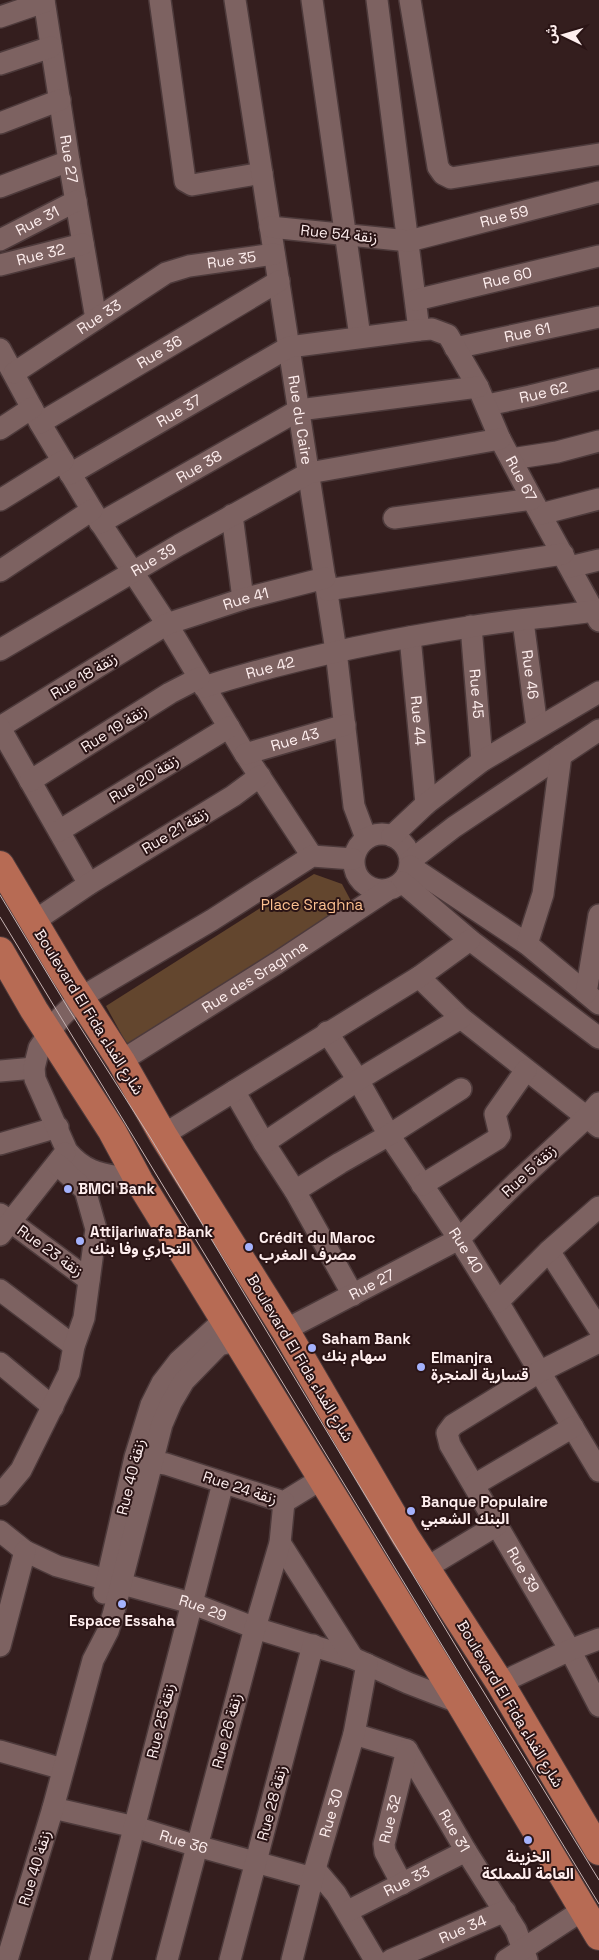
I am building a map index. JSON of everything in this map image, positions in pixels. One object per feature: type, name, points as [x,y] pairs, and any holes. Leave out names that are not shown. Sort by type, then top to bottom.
[{"type":"main road","name":"Boulevard El Fida شارع الفداء","points":[[0,865],[80,998],[122,1061],[163,1135],[285,1330],[406,1536],[500,1683],[597,1846]]},
{"type":"main road","points":[[0,951],[49,1033],[112,1131],[139,1181],[460,1703],[599,1936]]},
{"type":"street","points":[[160,0],[186,181],[188,184],[262,173]]},
{"type":"street","name":"Rue du Caire","points":[[235,0],[336,651],[354,806],[366,838]]},
{"type":"street","points":[[312,0],[360,337]]},
{"type":"street","points":[[378,0],[420,330]]},
{"type":"street","points":[[410,0],[438,167],[443,174],[451,178],[599,154]]},
{"type":"street","points":[[0,17],[44,1]]},
{"type":"street","name":"Rue 27","points":[[44,1],[96,318]]},
{"type":"street","points":[[0,64],[51,47]]},
{"type":"street","points":[[0,124],[60,100]]},
{"type":"street","points":[[0,187],[69,162]]},
{"type":"street","name":"Rue 59","points":[[409,241],[599,192]]},
{"type":"street","name":"Rue 31","points":[[0,240],[76,201]]},
{"type":"street","name":"Rue 54 زنقة","points":[[270,227],[409,241]]},
{"type":"street","name":"Rue 32","points":[[0,265],[83,244]]},
{"type":"street","name":"Rue 35","points":[[189,266],[274,254]]},
{"type":"street","name":"Rue 60","points":[[416,300],[599,256]]},
{"type":"street","name":"Rue 33","points":[[4,359],[96,318],[166,273],[189,266]]},
{"type":"street","name":"Rue 36","points":[[0,428],[36,416],[279,281]]},
{"type":"street","name":"Rue 61","points":[[452,342],[599,317]]},
{"type":"street","points":[[289,347],[432,329],[452,342]]},
{"type":"street","name":"Rue 67","points":[[452,342],[482,396],[500,439],[596,616]]},
{"type":"street","name":"Rue 37","points":[[0,500],[66,468],[289,347]]},
{"type":"street","points":[[4,359],[96,517],[167,624],[245,754],[312,856]]},
{"type":"street","name":"Rue 62","points":[[299,410],[482,396],[530,396],[599,378]]},
{"type":"street","name":"Rue 38","points":[[0,571],[96,517],[299,410]]},
{"type":"street","name":"Rue 39","points":[[0,650],[232,515],[309,474],[500,439]]},
{"type":"street","points":[[511,459],[558,452],[599,441]]},
{"type":"street","points":[[394,518],[599,499]]},
{"type":"street","points":[[232,515],[243,599]]},
{"type":"street","name":"Rue 41","points":[[167,624],[243,599],[326,584],[566,561],[599,560]]},
{"type":"street","name":"Rue 42","points":[[201,683],[336,651],[471,626],[596,616]]},
{"type":"street","name":"Rue 46","points":[[523,621],[537,727]]},
{"type":"street","name":"Rue 18 زنقة","points":[[0,728],[167,624]]},
{"type":"street","name":"Rue 45","points":[[471,626],[482,761]]},
{"type":"street","name":"Rue 44","points":[[410,637],[426,804]]},
{"type":"street","name":"Rue 19 زنقة","points":[[30,781],[170,693],[201,683]]},
{"type":"street","points":[[392,836],[426,804],[482,761],[599,692]]},
{"type":"street","name":"Rue 43","points":[[245,754],[345,725]]},
{"type":"street","points":[[0,728],[89,884]]},
{"type":"street","name":"Rue 20 زنقة","points":[[59,831],[229,728]]},
{"type":"street","name":"Rue des Sraghna","points":[[122,1061],[277,963],[402,875],[454,827],[599,730]]},
{"type":"street","points":[[527,944],[543,894],[561,755]]},
{"type":"street","name":"Rue 21 زنقة","points":[[33,922],[89,884],[233,796],[260,776]]},
{"type":"street","points":[[382,834],[398,839],[405,846],[402,875],[378,891],[362,883],[357,876],[353,859],[355,851],[366,838],[382,834]]},
{"type":"street","points":[[0,1495],[21,1470],[69,1373],[74,1346],[84,1318],[96,1229],[91,1208],[82,1186],[62,1157],[58,1127],[35,1079],[34,1068],[39,1048],[68,1008],[80,998],[212,920],[312,856],[353,859]]},
{"type":"street","points":[[402,875],[470,940],[599,1038]]},
{"type":"street","points":[[402,875],[527,944],[592,999]]},
{"type":"street","points":[[592,999],[599,915]]},
{"type":"street","points":[[163,1135],[327,1032],[419,977],[470,940]]},
{"type":"street","points":[[419,977],[462,1018],[526,1070],[595,1116]]},
{"type":"street","points":[[264,1143],[358,1080],[462,1018]]},
{"type":"street","name":"Rue 40","points":[[327,1032],[358,1080],[389,1136],[459,1239],[599,1471]]},
{"type":"street","points":[[0,1072],[34,1068]]},
{"type":"street","points":[[422,1185],[497,1139],[500,1134],[495,1114],[496,1109],[526,1070]]},
{"type":"street","points":[[295,1191],[389,1136],[461,1089]]},
{"type":"street","points":[[234,1091],[295,1191],[353,1295]]},
{"type":"street","name":"Rue 5 زنقة","points":[[459,1239],[516,1182],[595,1116]]},
{"type":"street","points":[[0,1144],[58,1127]]},
{"type":"street","points":[[62,1157],[74,1159],[90,1171],[139,1181]]},
{"type":"street","points":[[4,1224],[62,1157]]},
{"type":"street","points":[[498,1302],[549,1251],[599,1207]]},
{"type":"street","name":"Rue 23 زنقة","points":[[4,1224],[89,1280]]},
{"type":"street","name":"Rue 27","points":[[285,1330],[459,1239]]},
{"type":"street","points":[[549,1251],[599,1329]]},
{"type":"street","points":[[0,1290],[74,1346]]},
{"type":"street","name":"Rue 40 زنقة","points":[[115,1582],[162,1424],[171,1402],[184,1381],[231,1330]]},
{"type":"street","name":"Rue 40 زنقة","points":[[7,1960],[53,1808],[93,1660],[108,1631],[135,1457],[151,1405],[162,1383],[179,1361],[231,1330]]},
{"type":"street","points":[[539,1372],[599,1342]]},
{"type":"street","points":[[0,1363],[53,1407]]},
{"type":"street","name":"Rue 39","points":[[539,1372],[454,1425],[447,1433],[450,1444],[570,1650],[599,1706]]},
{"type":"street","points":[[474,1485],[572,1427]]},
{"type":"street","name":"Rue 24 زنقة","points":[[152,1462],[284,1502],[323,1478]]},
{"type":"street","name":"Rue 25 زنقة","points":[[100,1960],[223,1483]]},
{"type":"street","name":"Rue 26 زنقة","points":[[167,1960],[255,1628],[280,1542],[284,1502]]},
{"type":"street","points":[[426,1568],[497,1525]]},
{"type":"street","name":"Rue 29","points":[[0,1531],[25,1551],[57,1566],[191,1604],[255,1628],[360,1661],[408,1683],[460,1703]]},
{"type":"street","points":[[280,1542],[360,1661]]},
{"type":"street","points":[[0,1646],[3,1621],[25,1551]]},
{"type":"street","points":[[500,1683],[570,1650],[599,1639]]},
{"type":"street","name":"Rue 28 زنقة","points":[[230,1960],[313,1646]]},
{"type":"street","points":[[408,1683],[417,1680],[423,1674],[426,1668],[427,1650]]},
{"type":"street","name":"Rue 30","points":[[292,1960],[314,1873],[354,1734],[360,1661]]},
{"type":"street","points":[[354,1734],[407,1750]]},
{"type":"street","name":"Rue 31","points":[[407,1750],[466,1851],[516,1930],[519,1956]]},
{"type":"street","name":"Rue 32","points":[[402,1884],[385,1852],[384,1844],[407,1750]]},
{"type":"street","points":[[0,1752],[63,1769]]},
{"type":"street","name":"Rue 36","points":[[53,1808],[135,1827],[256,1862],[314,1873]]},
{"type":"street","name":"Rue 33","points":[[348,1911],[466,1851]]},
{"type":"street","points":[[314,1873],[336,1894],[377,1960]]},
{"type":"street","points":[[519,1956],[583,1910]]},
{"type":"street","name":"Rue 34","points":[[377,1960],[505,1911]]},
{"type":"green space","name":"Place Sraghna","points":[[314,874],[342,884],[351,901],[345,914],[130,1050],[106,1006]]},
{"type":"tram line","points":[[0,895],[68,1008],[150,1137],[469,1668],[599,1880]]},
{"type":"tram line","points":[[0,917],[599,1904]]},
{"type":"place","name":"BMCI Bank","points":[[68,1189]]},
{"type":"place","name":"Attijariwafa Bank التجاري وفا بنك","points":[[80,1241]]},
{"type":"place","name":"Crédit du Maroc مصرف المغرب","points":[[249,1247]]},
{"type":"place","name":"Saham Bank سهام بنك","points":[[312,1348]]},
{"type":"place","name":"Elmanjra قسارية المنجرة","points":[[421,1367]]},
{"type":"place","name":"Banque Populaire البنك الشعبي","points":[[411,1511]]},
{"type":"place","name":"Espace Essaha","points":[[122,1604]]},
{"type":"place","name":"الخزينة العامة للمملكة","points":[[528,1840]]}]
